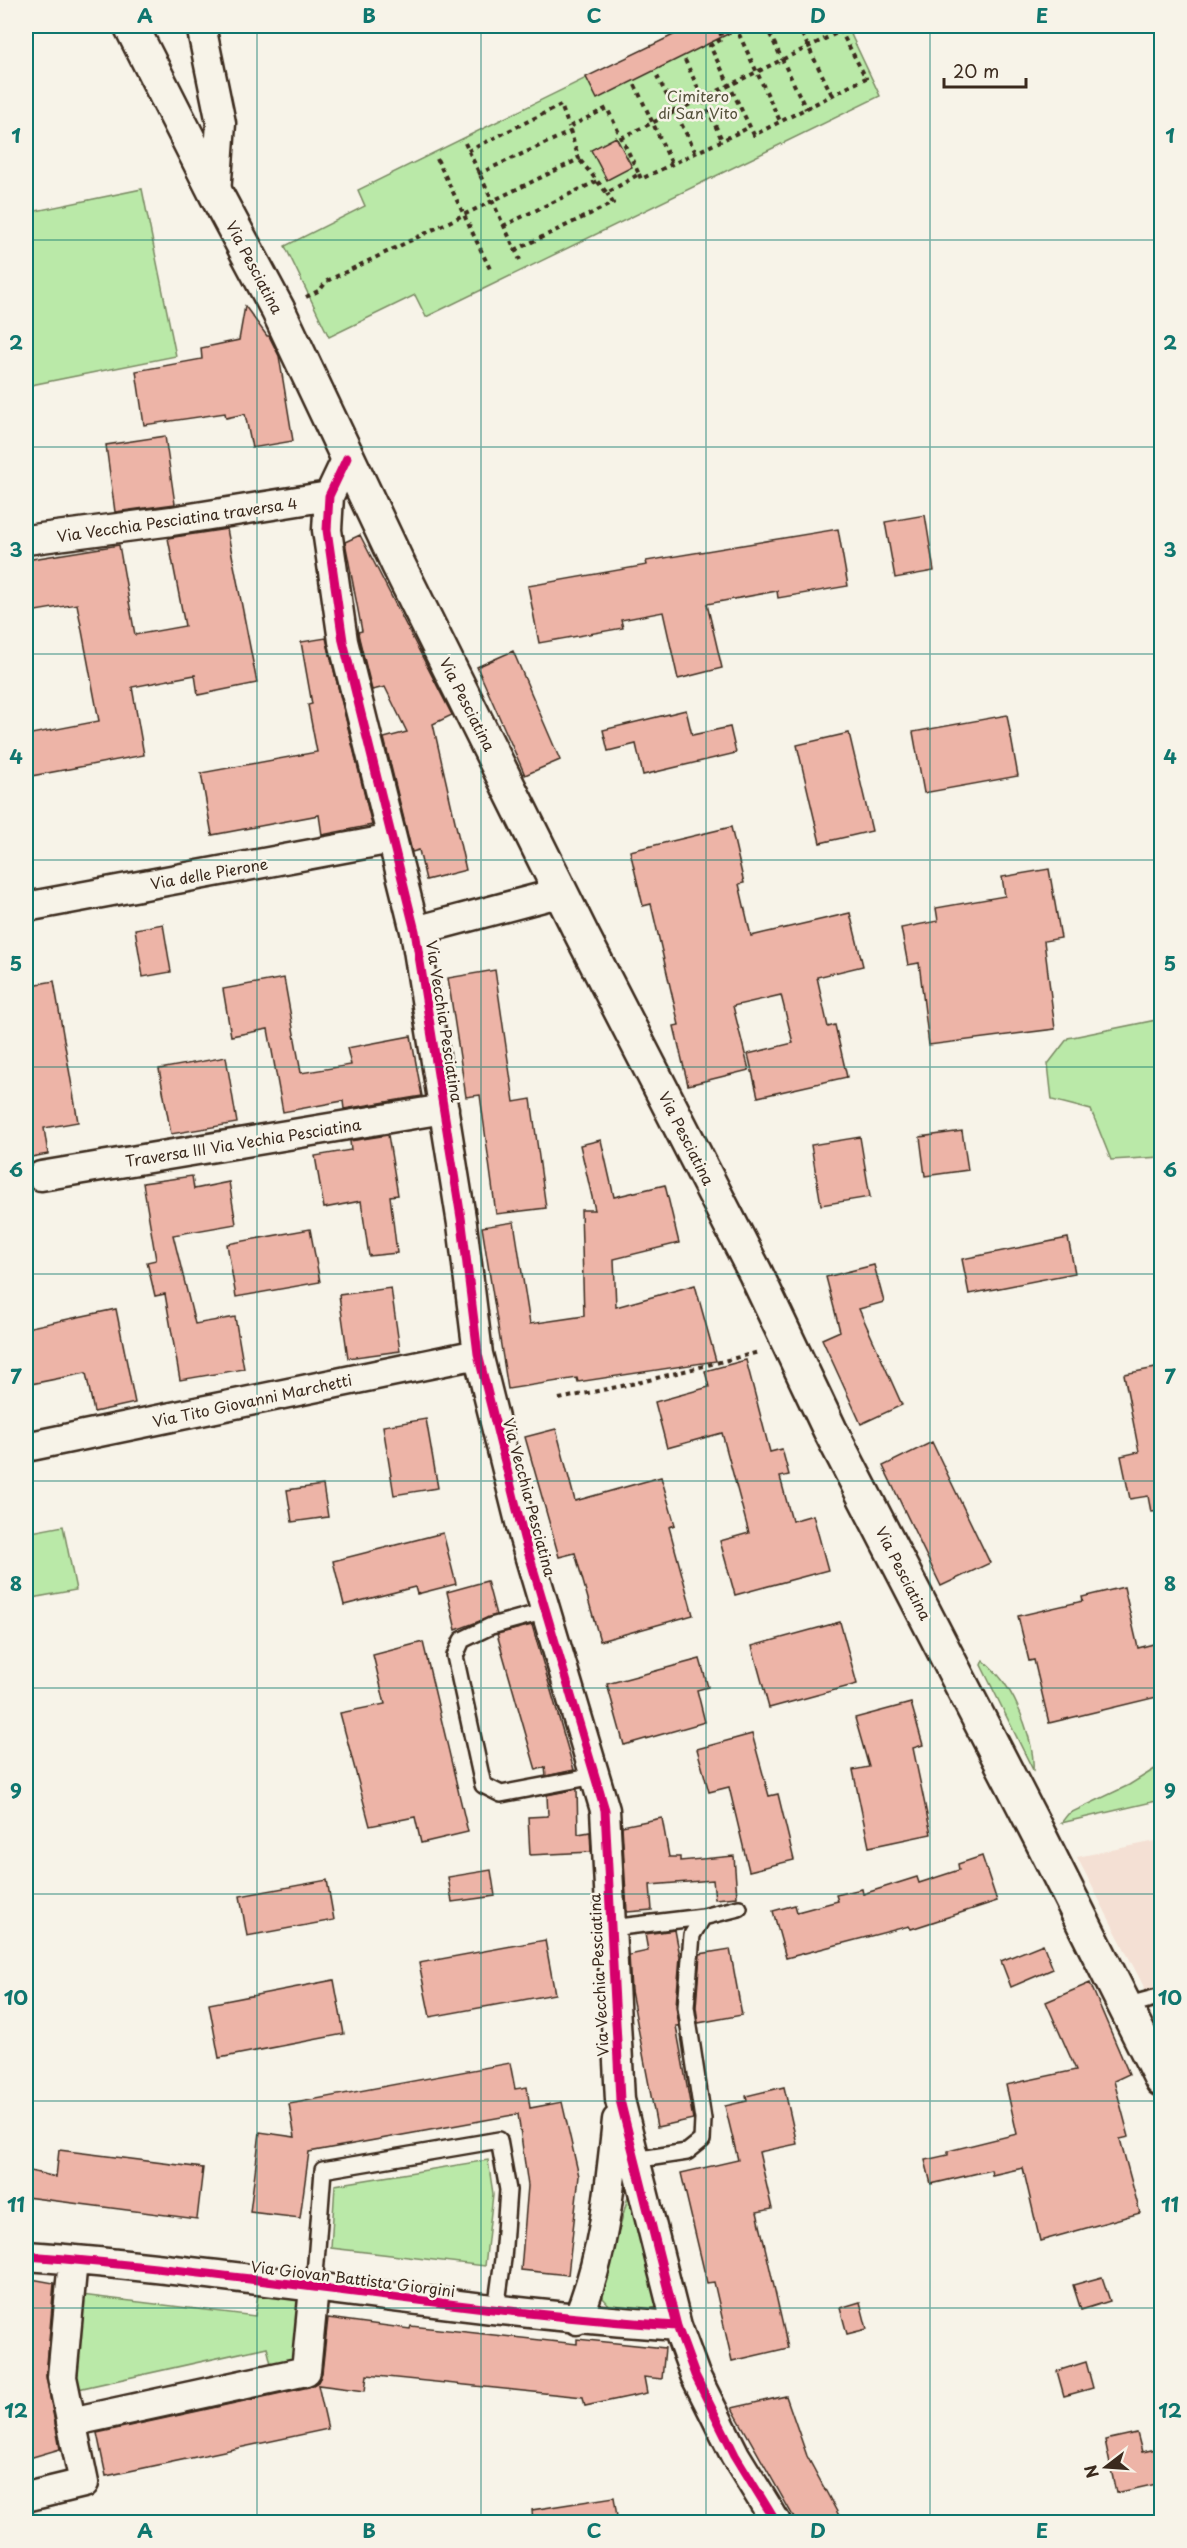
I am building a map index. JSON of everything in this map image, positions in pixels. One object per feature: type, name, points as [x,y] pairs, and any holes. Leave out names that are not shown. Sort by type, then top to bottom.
[{"type":"main road","name":"Via Pesciatina","points":[[131,26],[278,310],[347,458],[562,892],[755,1272],[788,1344],[1125,2007],[1159,2067]]},
{"type":"street","points":[[201,26],[221,123],[216,194]]},
{"type":"street","name":"Via Vecchia Pesciatina","points":[[347,458],[329,496],[327,530],[343,641],[415,931],[444,1109],[478,1354],[524,1538],[605,1810],[620,2100],[677,2326],[695,2375],[735,2455],[776,2523]]},
{"type":"street","name":"Via Vecchia Pesciatina traversa 4","points":[[26,540],[172,521],[329,496]]},
{"type":"street","name":"Via delle Pierone","points":[[26,907],[392,839]]},
{"type":"street","points":[[415,931],[562,892]]},
{"type":"street","name":"Traversa III Via Vechia Pesciatina","points":[[41,1176],[444,1109]]},
{"type":"street","name":"Via Tito Giovanni Marchetti","points":[[26,1447],[478,1354]]},
{"type":"street","points":[[577,2320],[586,2299],[603,2229],[620,2100]]},
{"type":"street","name":"Via Giovan Battista Giorgini","points":[[26,2256],[577,2320],[677,2326]]},
{"type":"street","points":[[26,2497],[84,2483],[62,2377],[73,2260]]},
{"type":"street","points":[[71,2422],[306,2372],[314,2289]]},
{"type":"lane","points":[[546,1611],[491,1626],[462,1640],[455,1656],[483,1785],[501,1794],[595,1776]]},
{"type":"lane","points":[[611,1928],[703,1917],[739,1908]]},
{"type":"lane","points":[[634,2160],[687,2152],[702,2140],[703,2118],[686,2007],[692,1935],[703,1917]]},
{"type":"lane","points":[[1125,2007],[1161,1996]]},
{"type":"lane","points":[[314,2289],[323,2170],[499,2140],[508,2190],[503,2259],[496,2310]]},
{"type":"path","points":[[724,26],[719,28],[722,39],[710,46],[753,135],[866,78],[838,26]]},
{"type":"path","points":[[735,26],[780,121]]},
{"type":"path","points":[[766,26],[806,109]]},
{"type":"path","points":[[798,26],[832,95]]},
{"type":"path","points":[[621,138],[841,31]]},
{"type":"path","points":[[685,60],[722,140]]},
{"type":"path","points":[[657,76],[696,153]]},
{"type":"path","points":[[635,85],[672,164]]},
{"type":"path","points":[[468,151],[561,105],[579,159],[613,203],[515,250]]},
{"type":"path","points":[[478,174],[570,129],[607,108],[641,179],[750,127]]},
{"type":"path","points":[[465,143],[520,260]]},
{"type":"path","points":[[437,159],[491,271]]},
{"type":"path","points":[[278,310],[321,290],[327,281],[579,159]]},
{"type":"path","points":[[607,193],[639,174]]},
{"type":"path","points":[[503,226],[597,181]]},
{"type":"path","points":[[559,1399],[641,1382],[788,1344]]},
{"type":"shaded area","points":[[1161,1840],[1161,2020],[1077,1857]]},
{"type":"green space","name":"Cimitero di San Vito","points":[[692,26],[847,26],[880,96],[426,317],[415,295],[329,337],[285,246],[365,206],[358,190]]},
{"type":"green space","points":[[142,189],[176,356],[26,386],[26,213]]},
{"type":"green space","points":[[1161,1019],[1161,1157],[1111,1160],[1091,1110],[1052,1100],[1048,1064],[1068,1038]]},
{"type":"green space","points":[[63,1526],[76,1590],[26,1599],[26,1533]]},
{"type":"green space","points":[[983,1660],[1003,1681],[1020,1711],[1031,1748],[1033,1770],[981,1665]]},
{"type":"green space","points":[[1158,1767],[1161,1776],[1161,1800],[1061,1823],[1068,1814],[1129,1785]]},
{"type":"green space","points":[[488,2160],[493,2194],[485,2266],[331,2248],[335,2185]]},
{"type":"green space","points":[[630,2189],[659,2304],[649,2310],[610,2306],[603,2298],[603,2289]]},
{"type":"green space","points":[[81,2295],[255,2316],[258,2295],[303,2299],[299,2362],[272,2368],[267,2347],[78,2389],[74,2370]]},
{"type":"building","points":[[692,26],[744,26],[597,99],[586,77]]},
{"type":"building","points":[[616,137],[632,167],[607,180],[591,150]]},
{"type":"building","points":[[245,306],[269,336],[279,356],[293,441],[252,448],[245,414],[226,418],[225,413],[144,425],[136,371],[202,359],[201,348],[239,340]]},
{"type":"building","points":[[165,436],[175,504],[115,512],[106,445]]},
{"type":"building","points":[[925,515],[934,571],[895,578],[885,522]]},
{"type":"building","points":[[227,529],[257,683],[198,695],[195,675],[132,687],[144,755],[26,777],[26,735],[99,721],[77,604],[30,612],[26,588],[26,560],[119,545],[135,635],[185,626],[168,538]]},
{"type":"building","points":[[838,529],[848,586],[778,598],[777,591],[707,604],[722,668],[678,679],[663,612],[621,620],[623,628],[539,643],[528,586],[647,565],[646,561]]},
{"type":"building","points":[[360,535],[452,715],[433,724],[466,870],[426,880],[419,850],[412,852],[384,738],[407,732],[385,687],[372,690],[358,632],[362,631],[345,542]]},
{"type":"building","points":[[326,638],[372,825],[322,835],[319,815],[212,835],[201,773],[317,752],[308,705],[312,704],[301,642]]},
{"type":"building","points":[[513,651],[560,760],[525,775],[477,667]]},
{"type":"building","points":[[686,710],[692,735],[730,727],[736,753],[643,775],[636,744],[608,751],[603,730]]},
{"type":"building","points":[[1007,715],[1018,776],[924,793],[913,732]]},
{"type":"building","points":[[849,733],[872,831],[820,843],[797,745]]},
{"type":"building","points":[[731,827],[744,883],[739,884],[751,936],[850,913],[863,966],[817,977],[828,1027],[835,1025],[847,1077],[758,1097],[748,1054],[793,1043],[781,995],[733,1006],[749,1070],[688,1085],[674,1026],[679,1025],[651,904],[643,906],[630,851]]},
{"type":"building","points":[[1049,869],[1061,938],[1044,941],[1055,1029],[929,1045],[919,963],[908,965],[901,928],[938,921],[936,908],[1005,896],[1002,877]]},
{"type":"building","points":[[163,924],[171,972],[143,977],[135,929]]},
{"type":"building","points":[[495,970],[514,1102],[531,1099],[546,1208],[496,1214],[480,1095],[466,1097],[448,978]]},
{"type":"building","points":[[284,978],[301,1073],[351,1065],[347,1048],[411,1036],[422,1096],[344,1109],[343,1101],[283,1112],[268,1029],[231,1036],[223,989]]},
{"type":"building","points":[[54,981],[78,1122],[44,1128],[48,1154],[26,1158],[26,1090],[30,1090],[26,1065],[26,986]]},
{"type":"building","points":[[226,1057],[237,1123],[171,1134],[159,1069]]},
{"type":"building","points":[[962,1131],[968,1170],[925,1176],[920,1137]]},
{"type":"building","points":[[388,1135],[398,1195],[390,1196],[397,1253],[369,1256],[361,1201],[324,1208],[315,1156],[351,1150],[350,1141]]},
{"type":"building","points":[[860,1137],[870,1197],[821,1205],[811,1145]]},
{"type":"building","points":[[601,1140],[614,1197],[665,1185],[679,1243],[614,1259],[616,1307],[695,1285],[716,1361],[578,1382],[577,1378],[508,1389],[482,1227],[514,1222],[530,1324],[584,1316],[581,1210],[595,1210],[580,1145]]},
{"type":"building","points":[[192,1176],[194,1189],[229,1182],[236,1224],[173,1235],[195,1324],[235,1317],[244,1369],[180,1380],[165,1294],[155,1296],[147,1262],[156,1260],[143,1183]]},
{"type":"building","points":[[310,1229],[320,1282],[236,1297],[227,1244]]},
{"type":"building","points":[[1068,1238],[1075,1273],[969,1294],[962,1259]]},
{"type":"building","points":[[874,1265],[884,1302],[859,1309],[902,1405],[861,1424],[822,1339],[840,1331],[826,1277]]},
{"type":"building","points":[[391,1288],[400,1351],[348,1358],[339,1295]]},
{"type":"building","points":[[116,1309],[135,1403],[94,1412],[86,1373],[26,1385],[26,1328]]},
{"type":"building","points":[[746,1360],[770,1452],[782,1449],[789,1475],[780,1477],[792,1521],[813,1515],[828,1570],[735,1595],[720,1541],[749,1533],[722,1433],[667,1448],[655,1402],[709,1387],[705,1371]]},
{"type":"building","points":[[1161,1367],[1161,1511],[1151,1512],[1148,1496],[1130,1499],[1121,1456],[1139,1452],[1124,1374]]},
{"type":"building","points":[[426,1419],[438,1488],[394,1495],[383,1426]]},
{"type":"building","points":[[556,1429],[575,1501],[661,1477],[675,1525],[669,1527],[693,1615],[600,1641],[575,1553],[559,1557],[525,1437]]},
{"type":"building","points":[[932,1442],[990,1563],[941,1586],[883,1466]]},
{"type":"building","points":[[323,1485],[328,1517],[292,1522],[287,1490]]},
{"type":"building","points":[[443,1533],[456,1584],[417,1594],[415,1587],[344,1605],[333,1561]]},
{"type":"building","points":[[487,1581],[496,1615],[456,1630],[447,1592]]},
{"type":"building","points":[[1124,1587],[1138,1648],[1161,1642],[1161,1696],[1049,1723],[1034,1660],[1029,1661],[1018,1616],[1083,1601],[1082,1597]]},
{"type":"building","points":[[840,1622],[857,1684],[769,1708],[752,1646]]},
{"type":"building","points":[[532,1625],[574,1770],[546,1776],[545,1767],[536,1770],[497,1634]]},
{"type":"building","points":[[423,1642],[468,1832],[421,1843],[415,1817],[370,1826],[340,1713],[385,1704],[373,1655]]},
{"type":"building","points":[[700,1659],[708,1687],[697,1690],[705,1722],[624,1745],[607,1684]]},
{"type":"building","points":[[911,1703],[923,1745],[913,1748],[931,1834],[869,1847],[853,1770],[869,1767],[855,1718]]},
{"type":"building","points":[[752,1734],[769,1796],[778,1794],[794,1860],[749,1871],[729,1787],[709,1792],[697,1749]]},
{"type":"building","points":[[577,1789],[578,1834],[590,1832],[591,1852],[530,1855],[528,1817],[548,1816],[547,1795]]},
{"type":"building","points":[[662,1818],[669,1857],[680,1857],[680,1861],[734,1856],[737,1897],[715,1899],[713,1880],[650,1885],[652,1910],[627,1912],[622,1826]]},
{"type":"building","points":[[982,1856],[997,1901],[911,1929],[909,1926],[786,1958],[773,1911],[795,1905],[797,1912],[838,1901],[836,1895],[862,1889],[863,1894],[917,1877],[919,1883],[959,1870],[958,1864]]},
{"type":"building","points":[[491,1870],[495,1896],[452,1902],[448,1877]]},
{"type":"building","points":[[327,1880],[334,1920],[247,1936],[240,1896]]},
{"type":"building","points":[[675,1930],[680,1956],[676,2006],[679,2026],[676,2026],[693,2119],[657,2127],[631,1991],[629,1955],[648,1951],[645,1934]]},
{"type":"building","points":[[545,1940],[555,1994],[430,2017],[419,1963]]},
{"type":"building","points":[[1043,1944],[1053,1969],[1011,1987],[1001,1961]]},
{"type":"building","points":[[730,1949],[742,2015],[698,2023],[696,2007],[700,1954]]},
{"type":"building","points":[[334,1980],[344,2034],[219,2058],[209,2004]]},
{"type":"building","points":[[1090,1983],[1129,2074],[1114,2081],[1129,2137],[1120,2139],[1140,2213],[1040,2241],[1023,2168],[992,2175],[991,2170],[931,2184],[925,2160],[948,2155],[948,2151],[1017,2134],[1006,2085],[1076,2070],[1046,2002]]},
{"type":"building","points":[[510,2063],[515,2089],[527,2087],[530,2108],[562,2102],[579,2176],[568,2275],[521,2270],[528,2186],[518,2114],[309,2152],[300,2218],[250,2212],[260,2132],[295,2137],[289,2104]]},
{"type":"building","points":[[784,2087],[797,2144],[759,2152],[772,2209],[757,2212],[788,2348],[732,2361],[714,2282],[707,2283],[681,2173],[738,2160],[725,2106],[747,2101],[746,2096]]},
{"type":"building","points":[[59,2150],[203,2168],[197,2219],[26,2197],[26,2170],[56,2177]]},
{"type":"building","points":[[1102,2277],[1110,2301],[1081,2310],[1073,2285]]},
{"type":"building","points":[[26,2278],[54,2283],[46,2376],[60,2449],[26,2459]]},
{"type":"building","points":[[860,2302],[867,2329],[847,2334],[840,2308]]},
{"type":"building","points":[[328,2318],[410,2329],[411,2326],[577,2344],[577,2339],[665,2348],[662,2379],[644,2377],[647,2393],[585,2406],[583,2397],[367,2375],[365,2391],[318,2385],[328,2429],[106,2476],[97,2433],[309,2387],[318,2382],[322,2373]]},
{"type":"building","points":[[1086,2362],[1093,2388],[1064,2396],[1057,2371]]},
{"type":"building","points":[[786,2396],[807,2456],[843,2523],[797,2523],[732,2408]]},
{"type":"building","points":[[1137,2433],[1142,2452],[1161,2448],[1161,2483],[1116,2493],[1105,2440]]},
{"type":"building","points":[[614,2497],[618,2523],[533,2523],[532,2510]]},
{"type":"cycle path","points":[[347,458],[329,496],[327,530],[343,641],[415,931],[462,1224],[478,1354],[524,1538],[605,1810],[620,2100],[677,2326],[695,2375],[735,2455],[776,2522]]},
{"type":"cycle path","points":[[26,2256],[189,2272],[595,2320],[677,2326]]}]
